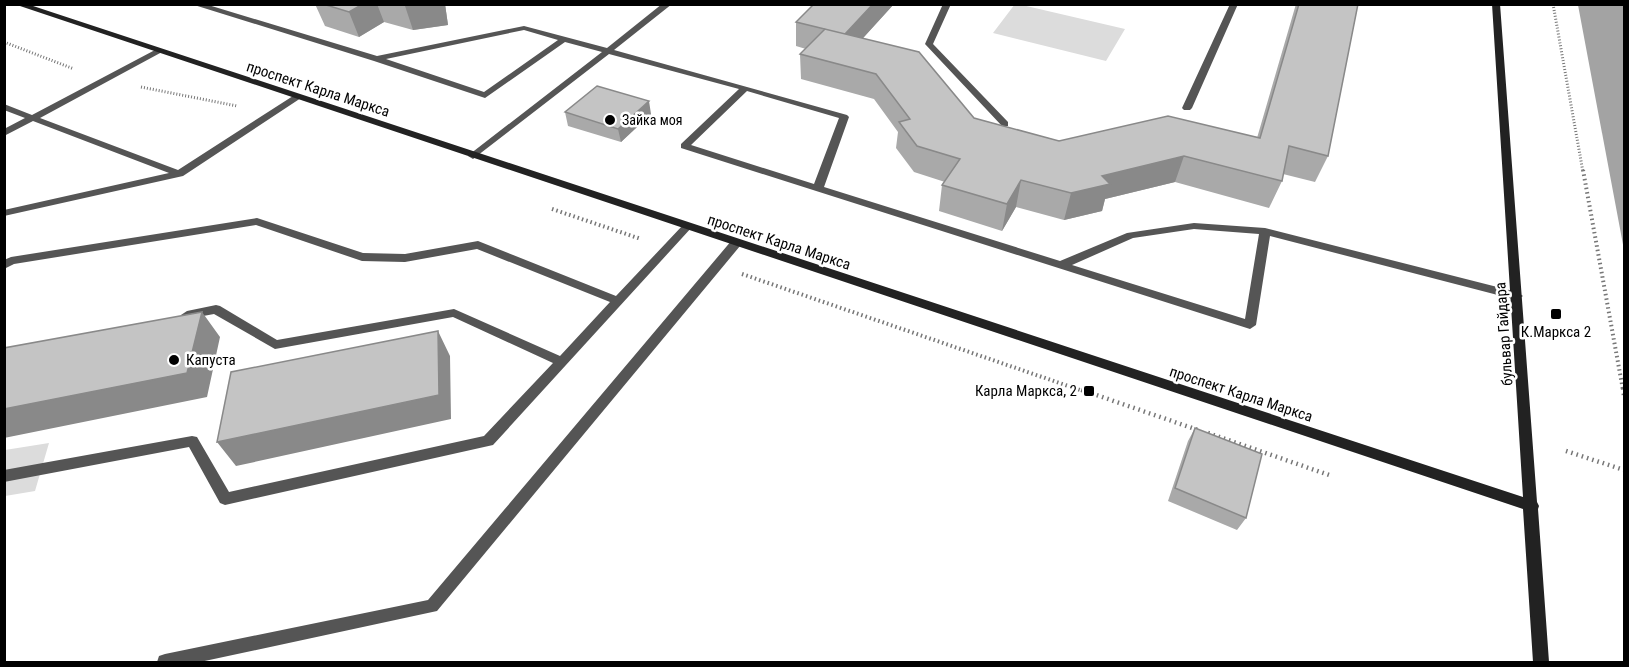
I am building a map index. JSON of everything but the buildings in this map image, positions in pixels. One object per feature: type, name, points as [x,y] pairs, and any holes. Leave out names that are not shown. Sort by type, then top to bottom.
[{"type":"street","name":"проспект Карла Маркса","points":[[18,4],[1532,506]]},
{"type":"street","name":"бульвар Гайдара","points":[[1496,4],[1532,506],[1540,663]]},
{"type":"lane","points":[[195,4],[377,59],[485,95],[564,39]]},
{"type":"lane","points":[[473,156],[668,4]]},
{"type":"lane","points":[[947,4],[929,44],[1005,124]]},
{"type":"lane","points":[[1187,108],[1234,4]]},
{"type":"lane","points":[[377,59],[524,28],[746,88],[844,117],[818,188]]},
{"type":"lane","points":[[4,133],[158,52]]},
{"type":"lane","points":[[746,88],[684,147],[1063,264],[1250,325],[1265,231]]},
{"type":"lane","points":[[4,213],[178,174],[296,98]]},
{"type":"lane","points":[[4,107],[178,174]]},
{"type":"lane","points":[[4,265],[10,261],[257,221],[362,257],[405,258],[478,245],[618,301]]},
{"type":"lane","points":[[1063,264],[1131,235],[1194,226],[1265,231],[1517,296]]},
{"type":"lane","points":[[4,476],[192,441],[225,499],[488,441],[687,227]]},
{"type":"lane","points":[[165,663],[432,606],[735,243]]},
{"type":"lane","points":[[172,319],[216,309],[275,345],[454,314],[561,362]]},
{"type":"path","points":[[1553,4],[1624,396]]},
{"type":"path","points":[[1566,450],[1624,470]]},
{"type":"shaded area","points":[[1015,4],[1125,29],[1106,61],[993,33]]},
{"type":"shaded area","points":[[1578,5],[1624,5],[1624,250]]},
{"type":"shaded area","points":[[49,443],[35,491],[5,496],[5,450]]},
{"type":"place","name":"Зайка моя","points":[[610,120]]},
{"type":"place","name":"К.Маркса 2","points":[[1556,314]]},
{"type":"place","name":"Капуста","points":[[174,360]]},
{"type":"place","name":"Карла Маркса, 2","points":[[1089,391]]}]
